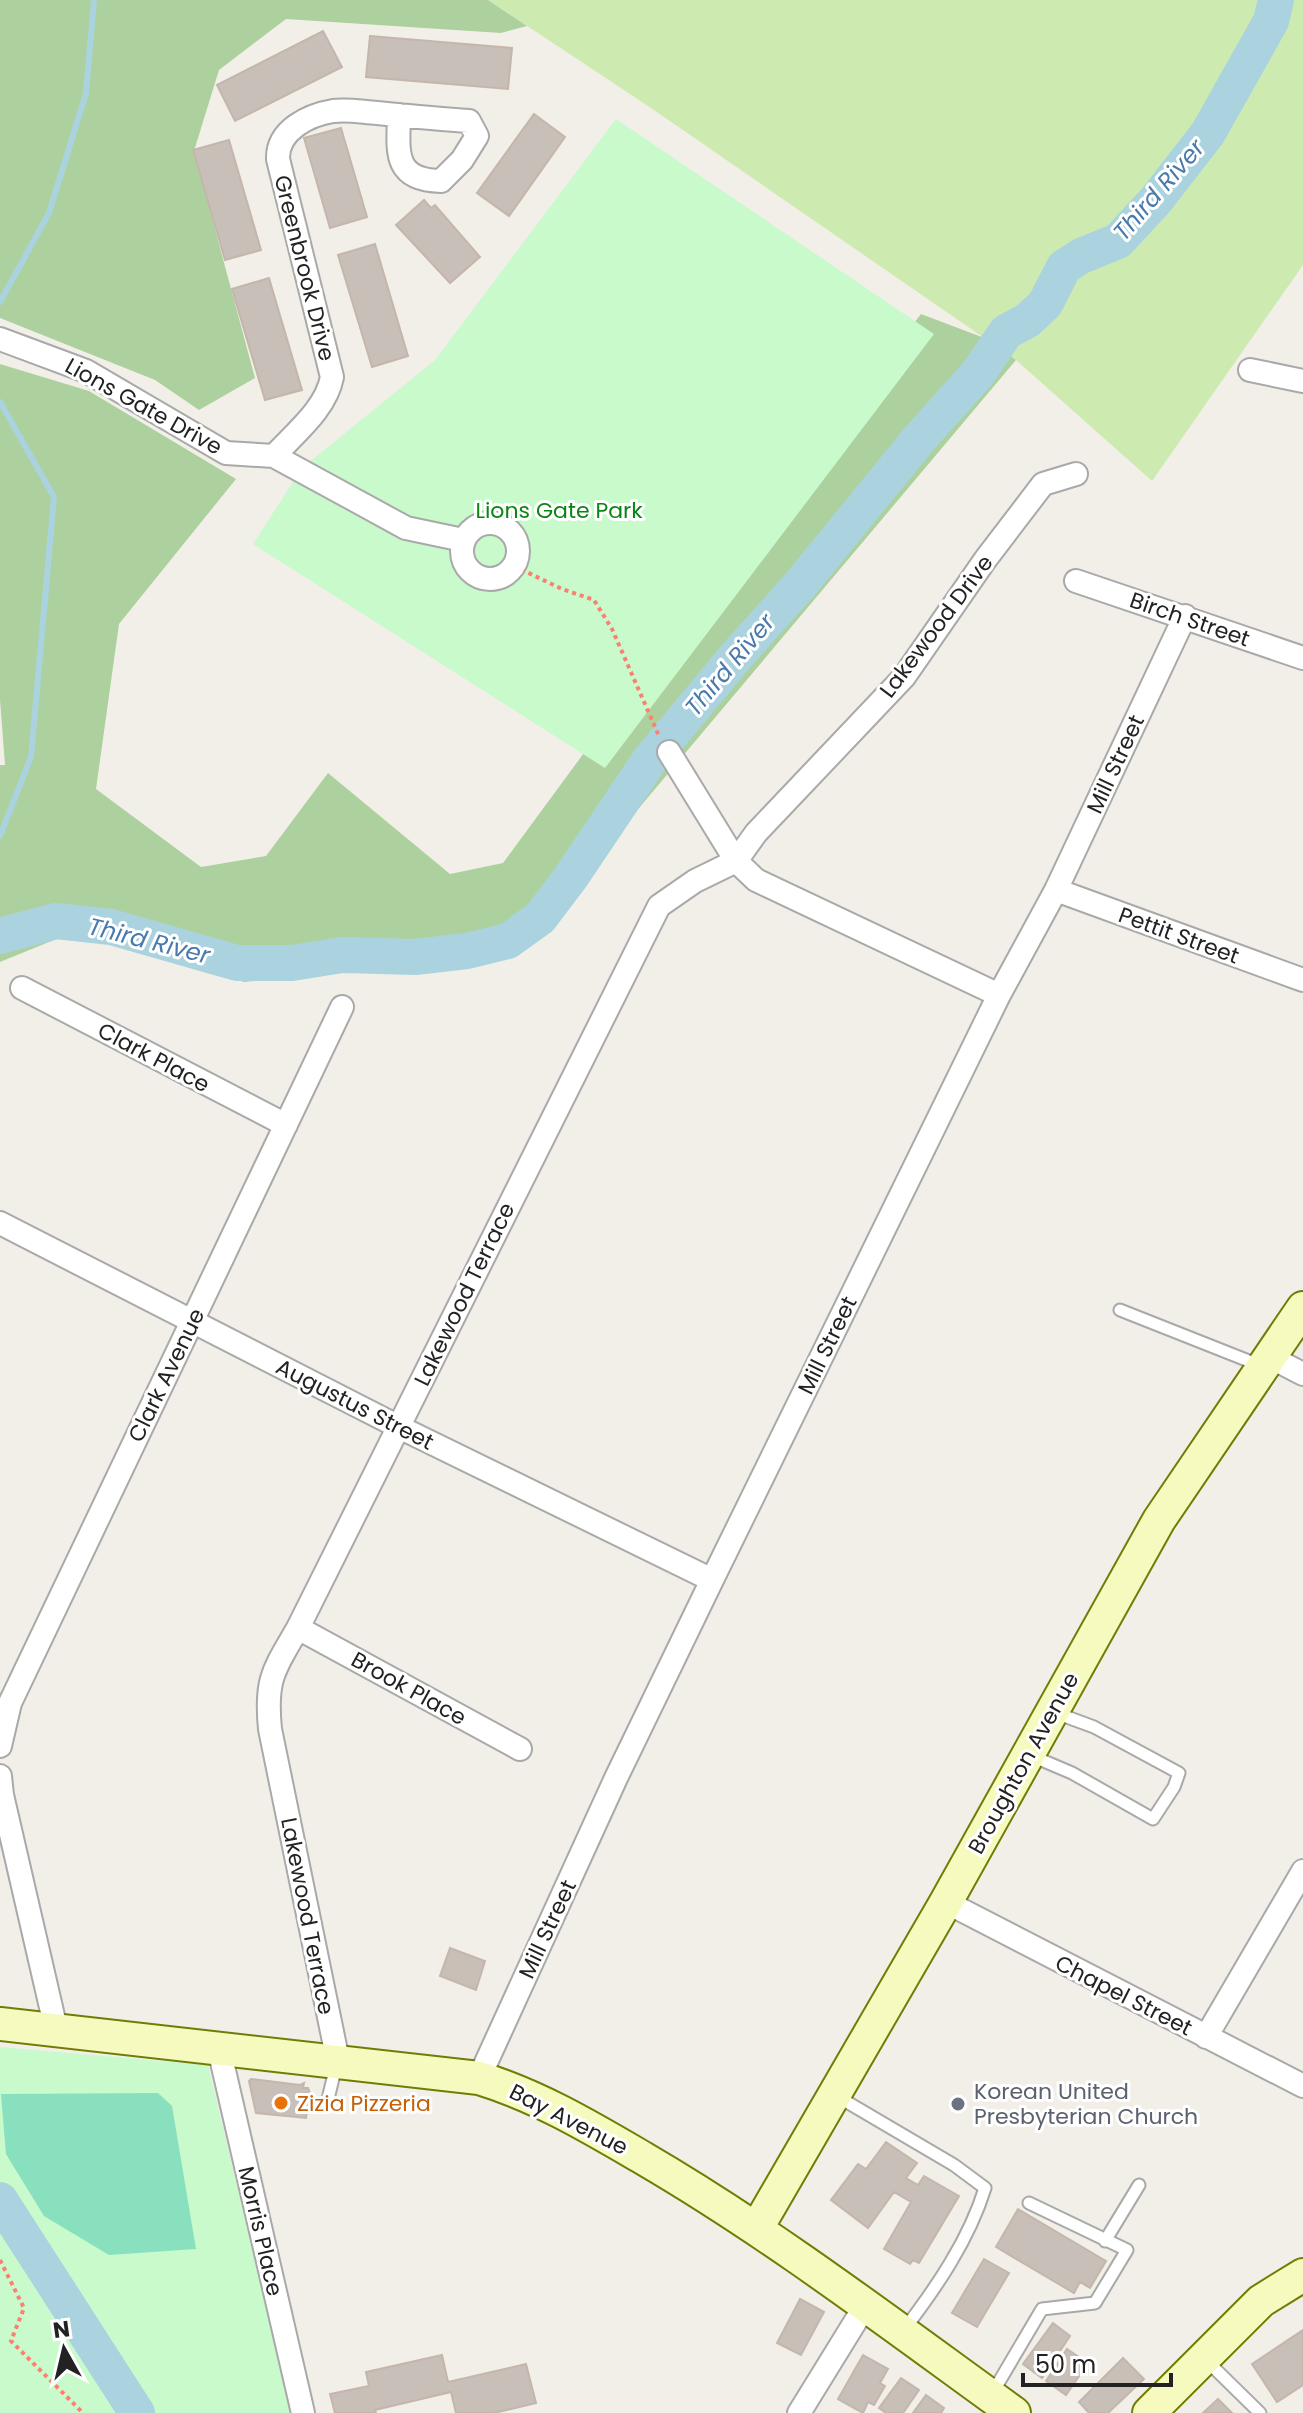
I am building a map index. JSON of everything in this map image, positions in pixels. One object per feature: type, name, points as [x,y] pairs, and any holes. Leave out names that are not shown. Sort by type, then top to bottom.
[{"type":"street","name":"Greenbrook Drive","points":[[274,456],[318,408],[329,392],[332,377],[278,159],[280,143],[287,132],[310,118],[334,111],[399,115]]},
{"type":"street","name":"Lions Gate Drive","points":[[0,339],[86,371],[226,453],[274,456],[406,528],[463,540]]},
{"type":"street","points":[[1250,370],[1303,381]]},
{"type":"street","name":"Lakewood Drive","points":[[736,861],[756,833],[904,677],[985,560],[1043,484],[1076,474]]},
{"type":"street","points":[[484,523],[503,525],[516,539],[518,557],[514,566],[500,578],[481,578],[466,567],[462,559],[463,540],[468,532],[484,523]]},
{"type":"street","name":"Birch Street","points":[[1076,581],[1303,658]]},
{"type":"street","name":"Mill Street","points":[[479,2078],[616,1778],[999,995],[1056,890],[1185,616]]},
{"type":"street","points":[[663,743],[736,861],[756,880],[999,995]]},
{"type":"street","name":"Lakewood Terrace","points":[[338,2061],[270,1729],[267,1697],[273,1671],[298,1628],[659,906],[695,881],[736,861]]},
{"type":"street","name":"Pettit Street","points":[[1056,890],[1303,980]]},
{"type":"street","name":"Clark Place","points":[[22,988],[286,1125]]},
{"type":"street","name":"Clark Avenue","points":[[0,1746],[10,1703],[342,1007]]},
{"type":"street","name":"Augustus Street","points":[[0,1223],[399,1427],[712,1580]]},
{"type":"street","name":"Broughton Avenue","points":[[757,2228],[946,1902],[1159,1520],[1303,1308]]},
{"type":"street","points":[[1267,1362],[1303,1374]]},
{"type":"street","name":"Brook Place","points":[[298,1628],[520,1749]]},
{"type":"street","points":[[0,1776],[56,2029]]},
{"type":"street","points":[[1206,2037],[1303,1871]]},
{"type":"street","name":"Chapel Street","points":[[946,1902],[1303,2086]]},
{"type":"street","name":"Bay Avenue","points":[[0,2024],[479,2078],[524,2093],[694,2187],[819,2270],[1002,2404]]},
{"type":"street","name":"Morris Place","points":[[219,2049],[303,2413]]},
{"type":"street","points":[[1149,2413],[1261,2301],[1303,2275]]},
{"type":"street","points":[[799,2413],[865,2306]]},
{"type":"lane","points":[[1120,1310],[1267,1362]]},
{"type":"lane","points":[[1028,1754],[1072,1773],[1153,1819],[1174,1787],[1179,1773],[1094,1727],[1052,1712]]},
{"type":"lane","points":[[328,2099],[338,2061]]},
{"type":"lane","points":[[835,2094],[954,2165],[985,2188],[979,2209],[942,2277],[902,2332]]},
{"type":"lane","points":[[1105,2241],[1139,2185]]},
{"type":"lane","points":[[1002,2404],[1042,2309],[1095,2303],[1127,2250],[1029,2203]]},
{"type":"lane","points":[[1204,2358],[1260,2413]]},
{"type":"path","points":[[514,566],[594,600],[612,629],[663,743]]},
{"type":"path","points":[[0,2260],[24,2308],[11,2341],[83,2413]]},
{"type":"green space","points":[[0,0],[488,0],[527,26],[501,33],[286,19],[219,70],[194,151],[255,378],[199,410],[155,380],[0,318]]},
{"type":"green space","points":[[488,0],[1303,0],[1303,265],[1152,481],[1016,360],[651,108]]},
{"type":"green space","name":"Lions Gate Park","points":[[616,119],[934,334],[605,768],[253,544],[302,468],[435,360]]},
{"type":"green space","points":[[921,314],[987,339],[1016,360],[517,953],[244,982],[76,931],[0,962],[0,765],[5,765],[0,700],[0,364],[89,391],[236,479],[119,624],[96,789],[201,867],[266,856],[328,773],[450,874],[503,863],[645,670]]},
{"type":"green space","points":[[0,2047],[208,2065],[291,2413],[0,2413]]},
{"type":"green space","points":[[158,2093],[172,2106],[196,2249],[109,2255],[44,2216],[6,2154],[1,2094]]},
{"type":"building","points":[[323,31],[342,67],[235,121],[217,85]]},
{"type":"building","points":[[370,36],[512,48],[508,89],[366,77]]},
{"type":"building","points":[[534,114],[565,137],[509,216],[477,193]]},
{"type":"building","points":[[341,128],[367,217],[330,228],[304,138]]},
{"type":"building","points":[[229,140],[261,250],[225,260],[193,150]]},
{"type":"building","points":[[424,200],[431,208],[435,205],[480,257],[450,283],[396,225]]},
{"type":"building","points":[[375,244],[408,356],[372,367],[338,255]]},
{"type":"building","points":[[269,278],[302,390],[265,400],[232,289]]},
{"type":"building","points":[[450,1948],[485,1961],[476,1990],[440,1976]]},
{"type":"building","name":"Zizia Pizzeria","points":[[251,2079],[304,2083],[303,2088],[308,2088],[310,2093],[306,2118],[256,2113]]},
{"type":"building","points":[[886,2142],[917,2163],[906,2178],[918,2185],[924,2176],[959,2196],[919,2263],[913,2260],[910,2264],[884,2249],[911,2202],[894,2192],[868,2228],[831,2200],[858,2164],[866,2169]]},
{"type":"building","points":[[1018,2209],[1106,2261],[1090,2288],[1080,2282],[1074,2293],[996,2247]]},
{"type":"building","points":[[984,2259],[1009,2273],[977,2327],[952,2313]]},
{"type":"building","points":[[800,2299],[824,2312],[801,2355],[777,2343]]},
{"type":"building","points":[[1053,2323],[1070,2336],[1042,2378],[1023,2364]]},
{"type":"building","points":[[1303,2330],[1303,2385],[1277,2402],[1252,2364]]},
{"type":"building","points":[[1067,2349],[1088,2363],[1066,2395],[1046,2381]]},
{"type":"building","points":[[442,2355],[448,2382],[526,2364],[536,2403],[494,2413],[456,2413],[451,2392],[375,2410],[376,2413],[335,2413],[330,2394],[369,2386],[366,2372]]},
{"type":"building","points":[[863,2355],[888,2369],[880,2383],[885,2386],[874,2405],[868,2402],[863,2413],[838,2399]]},
{"type":"building","points":[[1123,2358],[1144,2379],[1108,2413],[1089,2413],[1079,2402]]},
{"type":"building","points":[[901,2378],[919,2390],[903,2413],[886,2413],[879,2408]]},
{"type":"building","points":[[926,2395],[944,2408],[941,2413],[913,2413]]},
{"type":"building","points":[[1218,2399],[1232,2413],[1203,2413]]},
{"type":"waterway","points":[[0,302],[49,213],[86,93],[94,0]]},
{"type":"waterway","name":"Third River","points":[[0,936],[56,921],[111,927],[237,963],[292,963],[342,955],[415,957],[467,951],[508,941],[540,918],[649,761],[799,586],[919,439],[979,372],[1006,332],[1028,320],[1045,304],[1064,267],[1081,256],[1118,241],[1156,200],[1208,133],[1271,21],[1276,0]]},
{"type":"waterway","points":[[0,402],[54,497],[31,757],[0,836]]},
{"type":"waterway","name":"Third River","points":[[0,2200],[137,2413]]},
{"type":"place","name":"Zizia Pizzeria","points":[[281,2103]]},
{"type":"place","name":"Korean United Presbyterian Church","points":[[958,2104]]}]
